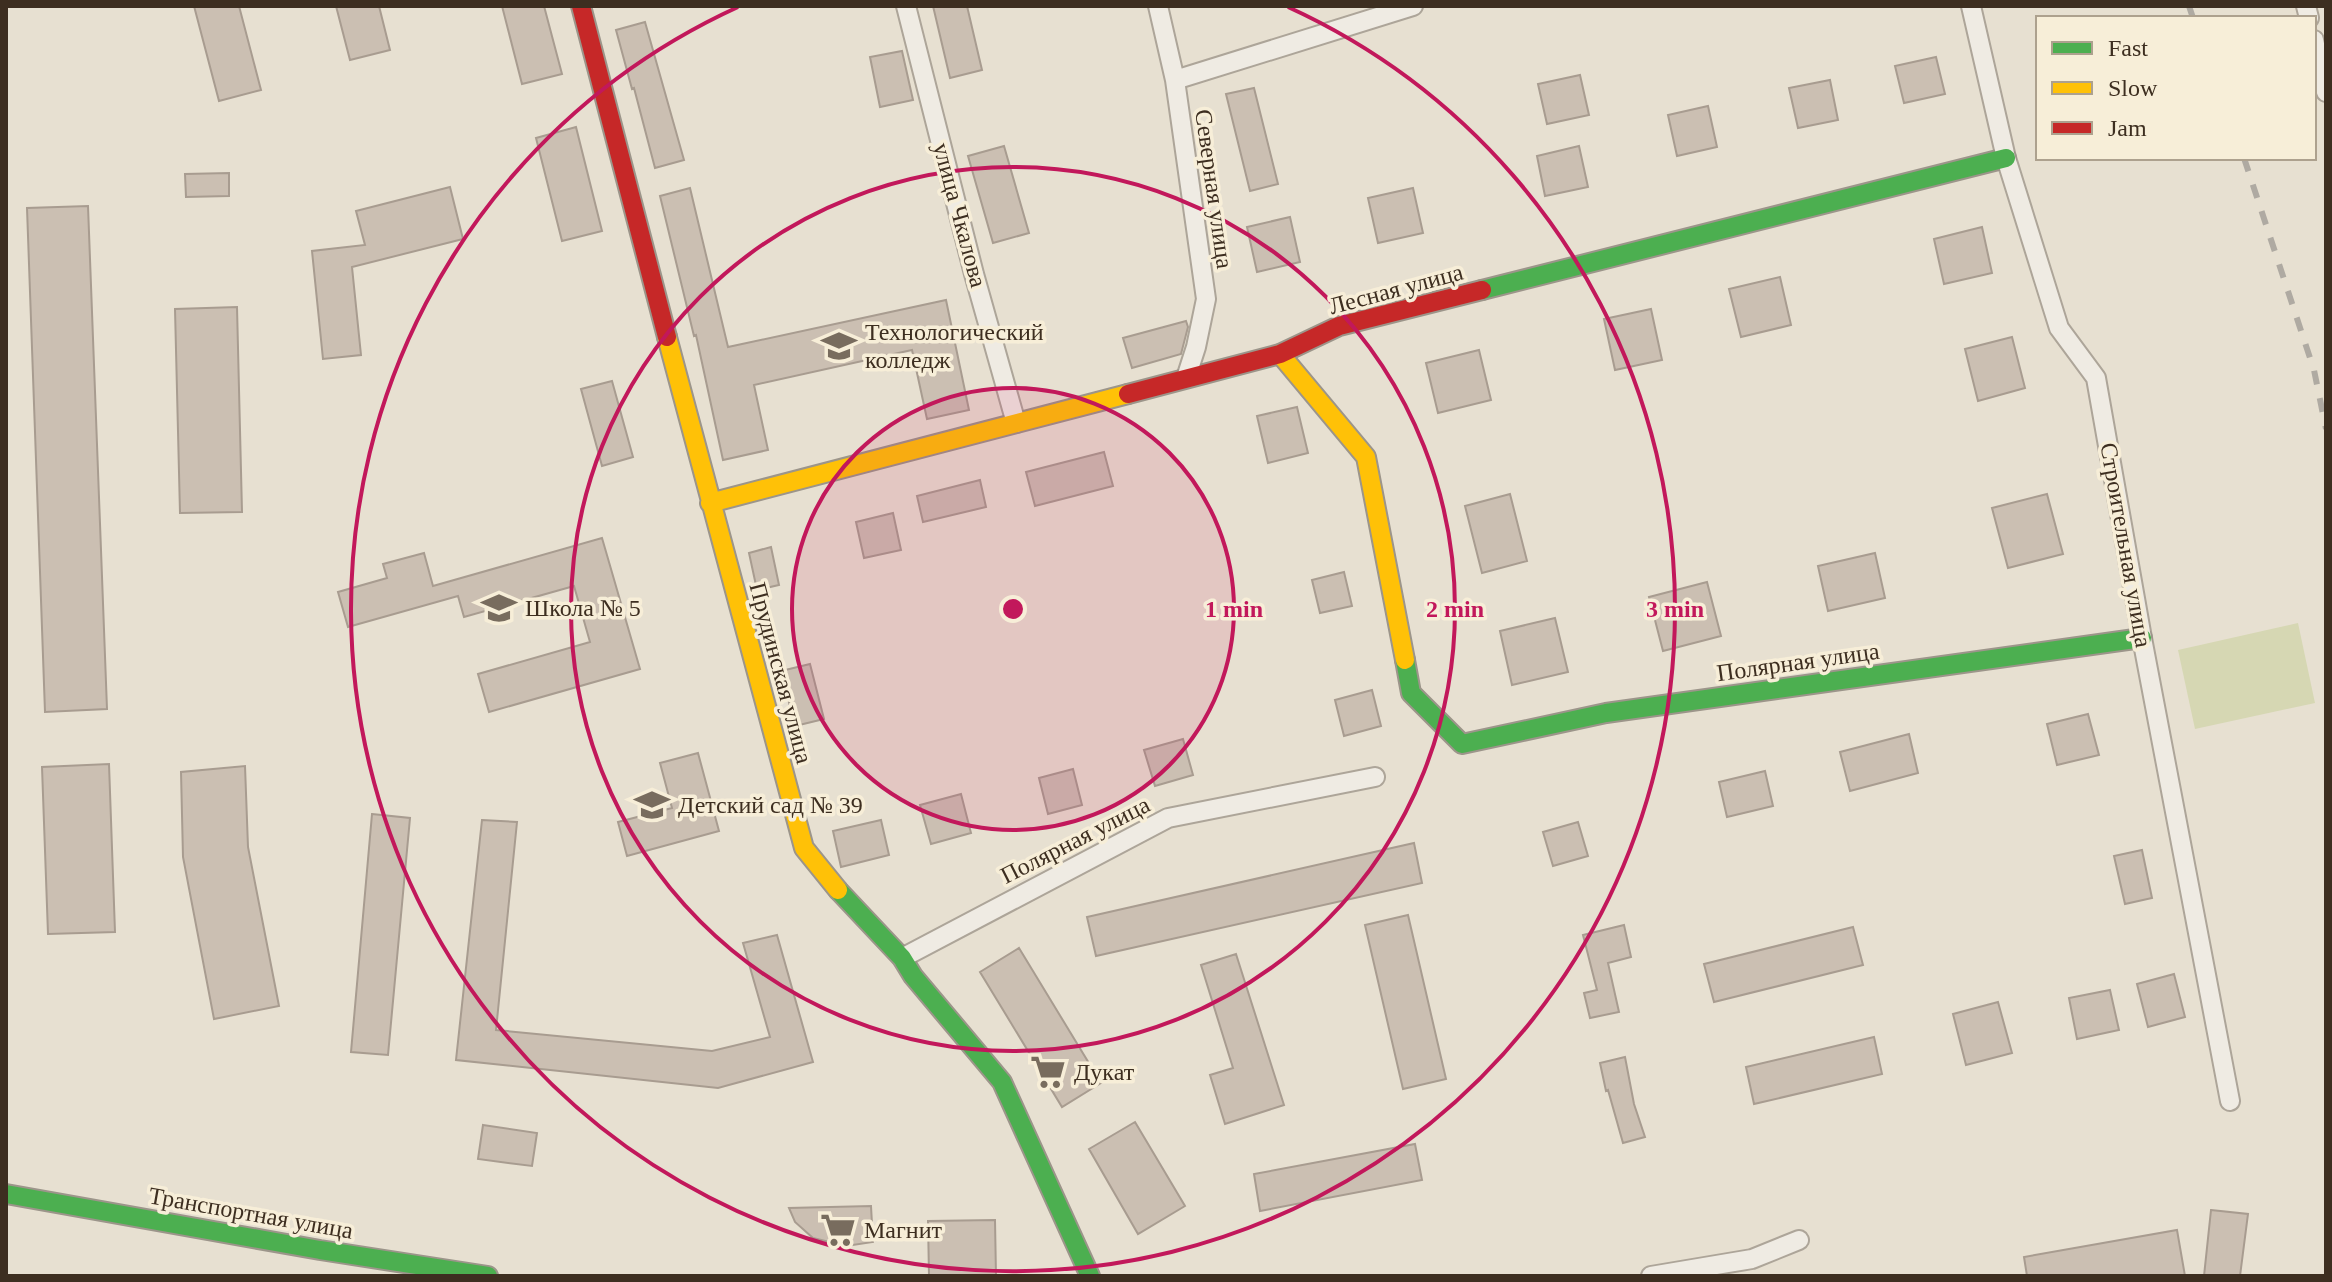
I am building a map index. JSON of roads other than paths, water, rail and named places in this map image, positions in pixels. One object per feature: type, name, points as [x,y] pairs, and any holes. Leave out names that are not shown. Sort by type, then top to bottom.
[{"type":"street","name":"Прудинская улица","points":[[581,6],[710,503],[804,848],[836,888],[902,958],[913,976],[1002,1082],[1090,1276]]},
{"type":"street","name":"улица Чкалова","points":[[906,6],[974,274],[1016,423]]},
{"type":"street","name":"Северная улица","points":[[1158,6],[1175,80],[1206,299],[1186,378]]},
{"type":"street","points":[[1175,80],[1413,6]]},
{"type":"street","name":"Строительная улица","points":[[1971,6],[2006,158],[2059,328],[2096,378],[2230,1101]]},
{"type":"street","points":[[2316,49],[2326,92]]},
{"type":"street","name":"Лесная улица","points":[[710,503],[1280,354],[1339,326],[2006,158]]},
{"type":"street","name":"Полярная улица","points":[[1280,354],[1366,457],[1411,693],[1462,744],[1606,713],[2142,638]]},
{"type":"street","name":"Полярная улица","points":[[902,958],[1168,818],[1375,777]]},
{"type":"street","name":"Транспортная улица","points":[[6,1194],[320,1250],[488,1276]]},
{"type":"street","points":[[1651,1276],[1752,1259],[1799,1240]]},
{"type":"railway","points":[[2189,6],[2192,16]]},
{"type":"railway","points":[[2245,160],[2314,370],[2326,429]]},
{"type":"place","name":"Технологический колледж","points":[[839,346]]},
{"type":"place","name":"Школа № 5","points":[[499,608]]},
{"type":"place","name":"Детский сад № 39","points":[[652,805]]},
{"type":"place","name":"Дукат","points":[[1048,1072]]},
{"type":"place","name":"Магнит","points":[[838,1230]]}]
